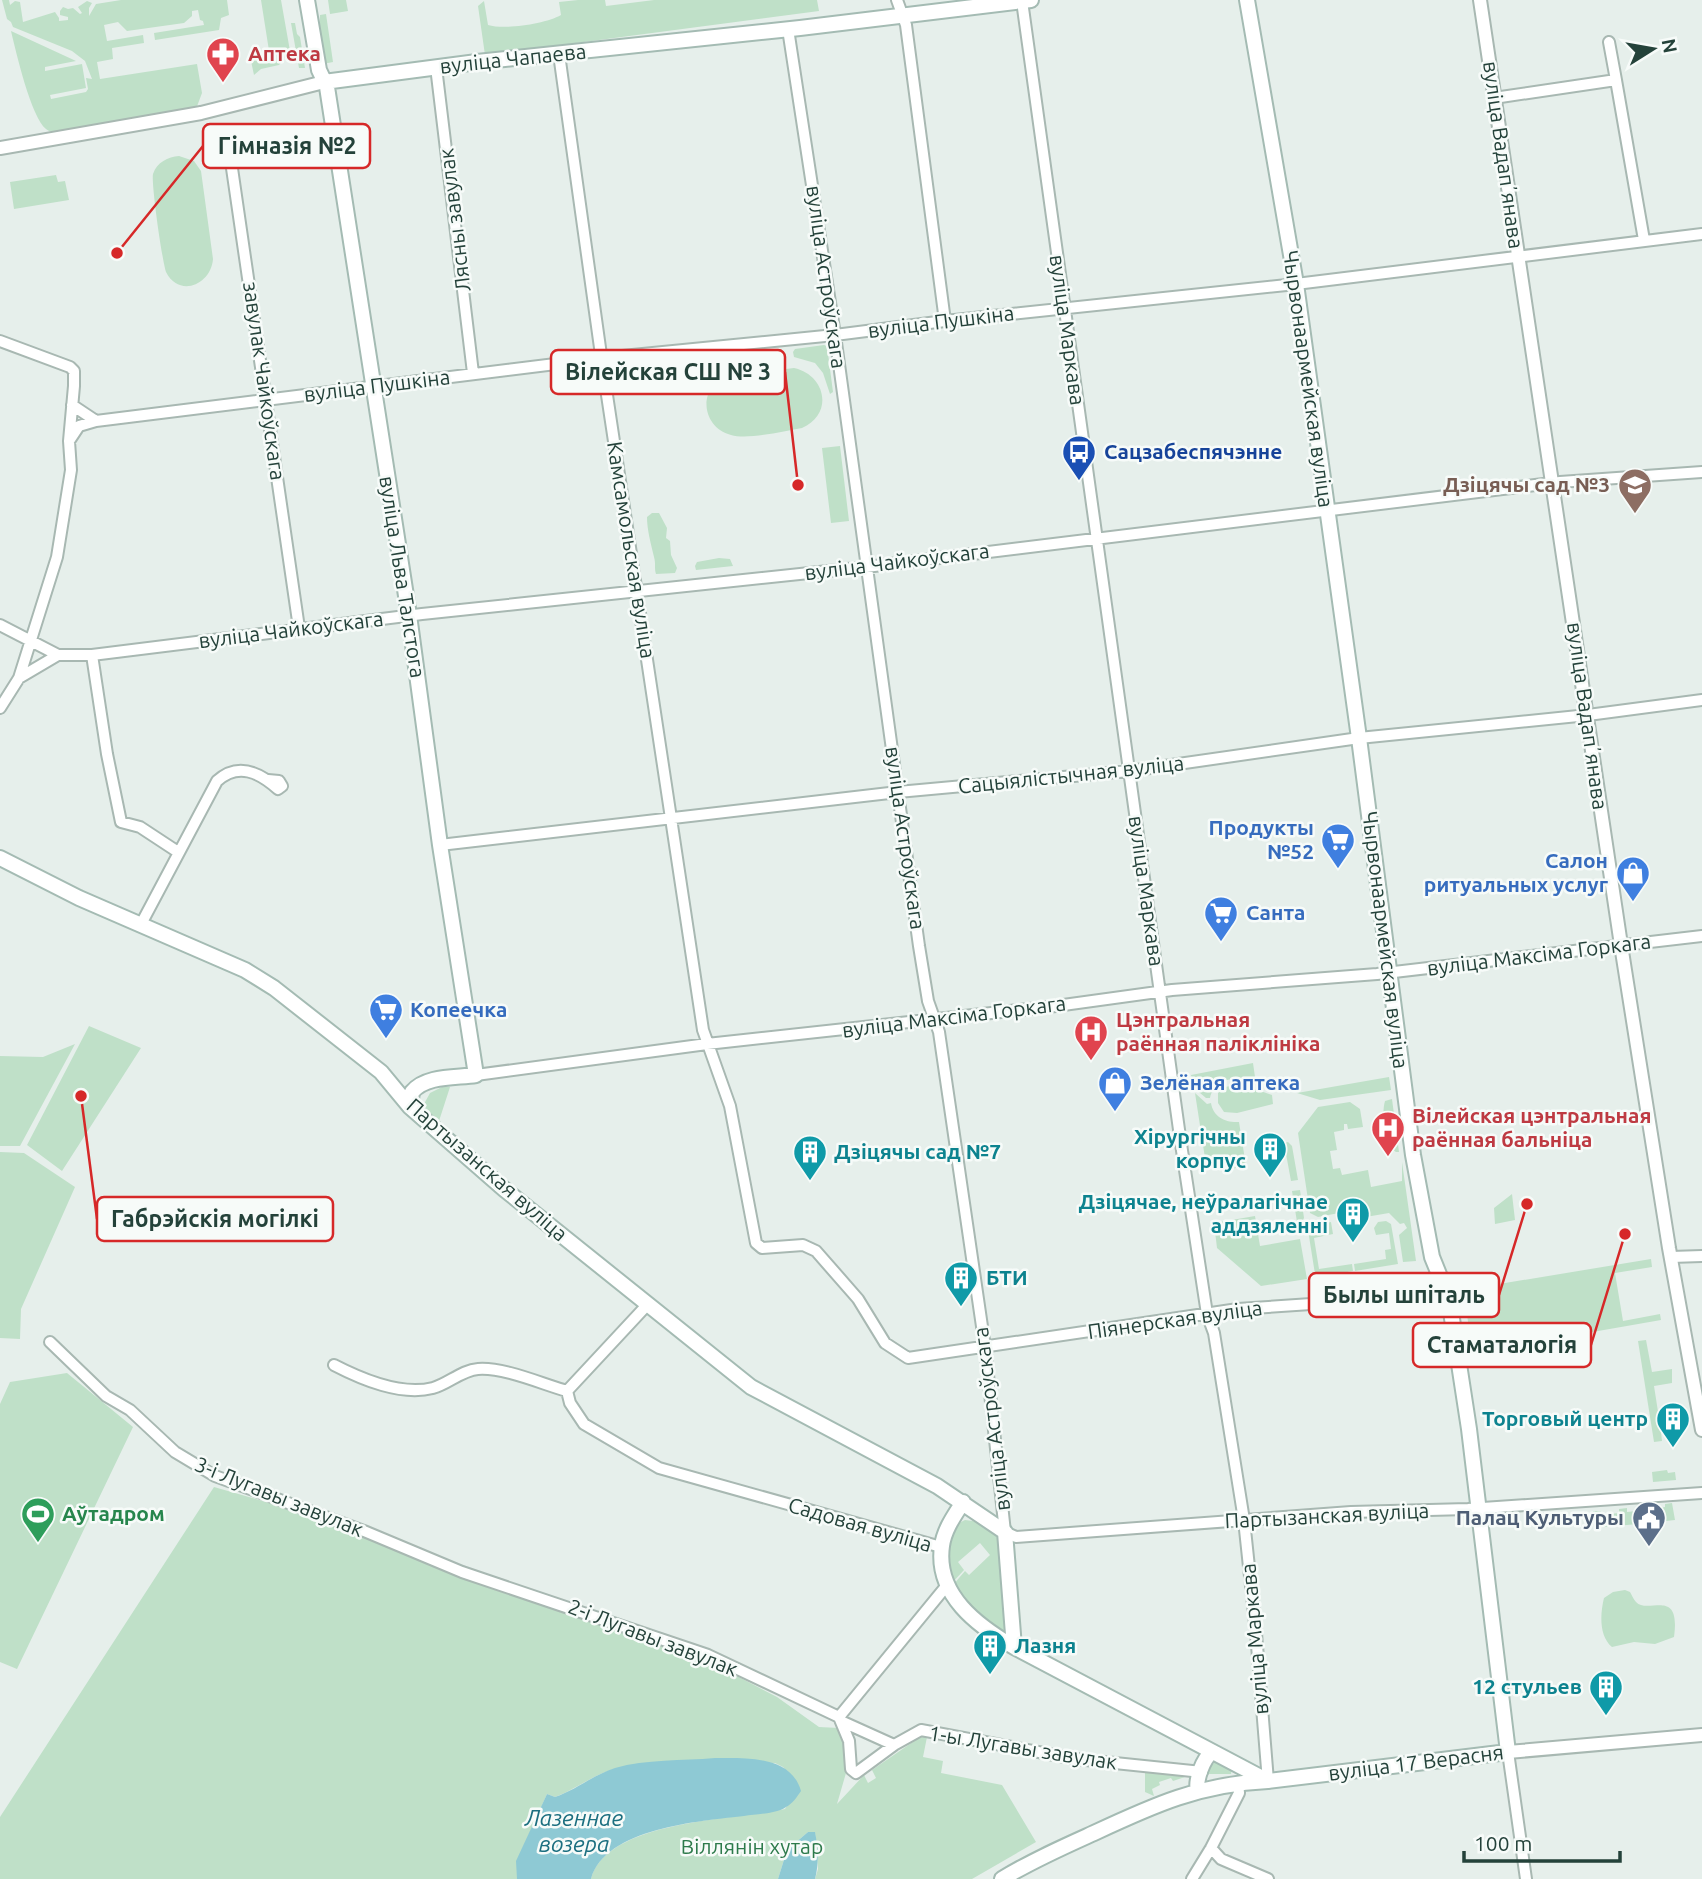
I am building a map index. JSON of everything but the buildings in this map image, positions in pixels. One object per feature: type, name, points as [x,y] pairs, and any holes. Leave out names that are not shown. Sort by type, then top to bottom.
[{"type":"main road","name":"вуліца Льва Талстога","points":[[307,0],[319,70],[327,87],[409,615],[440,845],[476,1075]]},
{"type":"main road","name":"Чырвонаармейская вуліца","points":[[1247,0],[1296,285],[1413,1155],[1432,1257],[1449,1299],[1451,1312],[1479,1508],[1508,1752]]},
{"type":"main road","name":"вуліца Чапаева","points":[[324,82],[1026,1]]},
{"type":"main road","name":"Партызанская вуліца","points":[[0,858],[140,926],[259,979],[306,1011],[381,1072],[410,1107],[504,1189],[751,1387],[963,1502],[1005,1532]]},
{"type":"main road","points":[[381,1072],[398,1080],[431,1080],[476,1075]]},
{"type":"main road","points":[[410,1107],[410,1097],[414,1089],[431,1080]]},
{"type":"main road","points":[[942,1547],[949,1523],[963,1502]]},
{"type":"main road","name":"вуліца Астроўскага","points":[[1005,1532],[1014,1647]]},
{"type":"main road","name":"Садовая вуліца","points":[[942,1547],[948,1584],[967,1615],[989,1632],[1268,1781]]},
{"type":"main road","points":[[1198,1791],[1197,1782],[1204,1761],[1212,1752]]},
{"type":"main road","name":"вуліца 17 Верасня","points":[[1002,1879],[1040,1858],[1133,1815],[1169,1799],[1198,1791],[1238,1782],[1268,1781],[1508,1752]]},
{"type":"street","points":[[897,0],[906,25],[945,320]]},
{"type":"street","name":"вуліца Вадапʼянава","points":[[1480,0],[1621,945],[1702,1430]]},
{"type":"street","name":"вуліца Маркава","points":[[1026,1],[1064,309],[1160,992],[1207,1314],[1214,1333],[1244,1520],[1268,1781]]},
{"type":"street","name":"вуліца Астроўскага","points":[[788,29],[835,335],[926,987],[939,1032],[985,1347],[1005,1532]]},
{"type":"street","points":[[1609,41],[1644,240]]},
{"type":"street","name":"Камсамольская вуліца","points":[[559,54],[670,818],[707,1044]]},
{"type":"street","name":"Лясны завулак","points":[[436,67],[473,373]]},
{"type":"street","points":[[1494,98],[1616,80]]},
{"type":"street","name":"вуліца Чапаева","points":[[0,148],[201,113],[324,82]]},
{"type":"street","name":"завулак Чайкоўскага","points":[[227,134],[299,628]]},
{"type":"street","name":"вуліца Пушкіна","points":[[96,421],[473,373],[835,335],[945,320],[1296,285],[1702,234]]},
{"type":"street","points":[[0,341],[70,367],[74,371],[69,441],[71,470],[57,557],[19,678],[0,708]]},
{"type":"street","points":[[72,405],[96,421]]},
{"type":"street","points":[[69,441],[79,426],[96,421]]},
{"type":"street","name":"вуліца Чайкоўскага","points":[[0,625],[58,655],[92,655],[409,615],[866,567],[1552,483],[1702,472]]},
{"type":"street","points":[[19,678],[58,655]]},
{"type":"street","points":[[92,655],[107,754],[121,822],[140,827],[178,852]]},
{"type":"street","name":"Сацыялістычная вуліца","points":[[440,845],[898,792],[1129,771],[1359,738],[1702,701]]},
{"type":"street","points":[[140,926],[213,786],[221,777],[235,770],[247,770],[268,780]]},
{"type":"street","name":"вуліца Максіма Горкага","points":[[476,1075],[707,1044],[1160,992],[1389,972],[1702,936]]},
{"type":"street","name":"Піянерская вуліца","points":[[707,1044],[730,1106],[756,1243],[762,1248],[803,1245],[816,1251],[858,1299],[885,1343],[908,1357],[1207,1314],[1326,1303],[1442,1284]]},
{"type":"street","points":[[1671,1257],[1702,1256]]},
{"type":"street","points":[[334,1365],[359,1378],[401,1389],[431,1389],[477,1369],[500,1372],[567,1391],[649,1304]]},
{"type":"street","name":"3-і Лугавы завулак","points":[[50,1342],[106,1396],[130,1410],[175,1452],[199,1468],[462,1572]]},
{"type":"street","name":"Садовая вуліца","points":[[567,1391],[570,1403],[584,1424],[659,1468],[942,1547]]},
{"type":"street","name":"Партызанская вуліца","points":[[1005,1532],[1016,1537],[1351,1512],[1479,1508],[1702,1493]]},
{"type":"street","name":"2-і Лугавы завулак","points":[[462,1572],[708,1655],[894,1745]]},
{"type":"street","points":[[841,1719],[948,1584]]},
{"type":"street","name":"1-ы Лугавы завулак","points":[[841,1719],[849,1741],[851,1769],[856,1773],[894,1745],[921,1730],[1076,1759],[1202,1772]]},
{"type":"street","name":"вуліца 17 Верасня","points":[[1508,1752],[1702,1735]]},
{"type":"street","name":"Чырвонаармейская вуліца","points":[[1508,1752],[1526,1879]]},
{"type":"street","points":[[1192,1879],[1239,1793],[1238,1782]]},
{"type":"street","points":[[1211,1847],[1221,1859],[1268,1879]]},
{"type":"green space","points":[[2,0],[9,0],[10,5],[15,1],[20,2],[23,22],[55,12],[59,21],[68,20],[68,17],[60,15],[63,7],[73,8],[80,14],[82,13],[78,7],[87,1],[92,3],[89,16],[96,4],[121,0],[227,0],[229,15],[221,18],[219,30],[155,40],[154,33],[204,25],[198,10],[192,11],[192,16],[184,23],[127,31],[118,22],[104,25],[107,41],[143,35],[144,43],[112,48],[113,59],[97,62],[100,79],[197,64],[202,93],[196,109],[56,133],[46,129],[35,112],[11,31],[76,61],[45,67],[45,71],[82,64],[86,88],[50,95],[51,99],[86,92],[88,89],[86,78],[92,79],[85,61],[72,51],[13,27],[7,19]]},
{"type":"green space","points":[[261,0],[281,0],[290,51],[279,65],[261,69],[254,75],[251,61],[270,57]]},
{"type":"green space","points":[[328,0],[346,0],[348,11],[330,14]]},
{"type":"green space","points":[[605,0],[606,6],[654,0],[817,0],[819,11],[485,55],[478,6],[484,1],[488,25],[504,27],[554,18],[561,15],[559,2]]},
{"type":"green space","points":[[326,14],[333,62],[323,64],[319,38],[320,15]]},
{"type":"green space","points":[[291,23],[295,23],[305,68],[299,68]]},
{"type":"green space","points":[[179,156],[194,161],[201,171],[213,259],[207,276],[194,285],[186,286],[179,285],[166,272],[153,180],[153,174],[160,163]]},
{"type":"green space","points":[[56,175],[58,182],[65,181],[69,200],[14,209],[10,182]]},
{"type":"green space","points":[[827,346],[833,392],[830,394],[823,373],[815,363],[794,357],[793,352],[795,349]]},
{"type":"green space","points":[[794,368],[813,378],[822,395],[819,414],[812,422],[802,428],[747,436],[731,435],[713,424],[706,405],[712,387],[719,381],[730,376]]},
{"type":"green space","points":[[840,446],[849,521],[831,523],[822,448]]},
{"type":"green space","points":[[652,513],[659,513],[667,528],[666,538],[670,541],[671,555],[677,568],[675,573],[656,574],[647,522],[647,517]]},
{"type":"green space","points":[[730,559],[733,566],[696,570],[697,562]]},
{"type":"green space","points":[[89,1026],[141,1048],[62,1171],[27,1145]]},
{"type":"green space","points":[[75,1044],[20,1146],[0,1146],[0,1056],[43,1057]]},
{"type":"green space","points":[[1253,1063],[1255,1077],[1252,1081],[1226,1080],[1216,1086],[1210,1098],[1206,1098],[1193,1087],[1191,1075]]},
{"type":"green space","points":[[1389,1077],[1391,1090],[1320,1100],[1297,1093]]},
{"type":"green space","points":[[1240,1084],[1272,1095],[1273,1104],[1237,1113],[1224,1112],[1218,1103],[1218,1093],[1225,1087]]},
{"type":"green space","points":[[442,1087],[450,1087],[439,1121],[426,1110],[424,1104],[430,1093]]},
{"type":"green space","points":[[1195,1093],[1207,1104],[1211,1103],[1214,1112],[1221,1118],[1239,1122],[1246,1166],[1231,1169],[1229,1155],[1205,1158]]},
{"type":"green space","points":[[1392,1099],[1399,1152],[1392,1148],[1389,1142],[1384,1121],[1385,1101]]},
{"type":"green space","points":[[1350,1102],[1360,1109],[1363,1127],[1348,1129],[1347,1124],[1344,1124],[1344,1130],[1334,1132],[1337,1150],[1330,1151],[1333,1169],[1340,1168],[1342,1175],[1368,1170],[1371,1187],[1402,1181],[1402,1162],[1416,1261],[1403,1262],[1399,1235],[1407,1228],[1389,1213],[1354,1219],[1339,1213],[1318,1217],[1310,1213],[1298,1133],[1318,1107]]},
{"type":"green space","points":[[1288,1142],[1292,1146],[1298,1180],[1291,1181],[1284,1143]]},
{"type":"green space","points":[[0,1152],[24,1153],[75,1187],[21,1309],[20,1339],[0,1338]]},
{"type":"green space","points":[[1300,1190],[1304,1218],[1298,1228],[1292,1191]]},
{"type":"green space","points":[[1512,1194],[1515,1220],[1495,1224],[1494,1208]]},
{"type":"green space","points":[[1255,1216],[1260,1246],[1300,1239],[1307,1279],[1261,1286],[1217,1248],[1214,1223]]},
{"type":"green space","points":[[1386,1221],[1391,1224],[1398,1264],[1355,1271],[1354,1264],[1386,1259],[1385,1250],[1391,1249],[1389,1233],[1376,1235],[1374,1228],[1378,1222]]},
{"type":"green space","points":[[1331,1222],[1333,1234],[1314,1238],[1319,1269],[1352,1264],[1353,1271],[1318,1277],[1315,1274],[1308,1230]]},
{"type":"green space","points":[[1651,1259],[1652,1267],[1615,1273],[1623,1321],[1660,1314],[1661,1320],[1473,1353],[1463,1290]]},
{"type":"green space","points":[[1646,1340],[1652,1372],[1672,1369],[1672,1383],[1654,1386],[1659,1418],[1677,1415],[1678,1423],[1672,1424],[1673,1430],[1661,1432],[1662,1441],[1654,1442],[1638,1341]]},
{"type":"green space","name":"Аўтадром","points":[[67,1373],[133,1427],[17,1669],[0,1662],[0,1404],[10,1382]]},
{"type":"green space","points":[[1667,1470],[1668,1473],[1675,1472],[1676,1480],[1653,1482],[1652,1472]]},
{"type":"green space","name":"Віллянін хутар","points":[[214,1487],[298,1511],[641,1637],[735,1675],[777,1697],[819,1727],[839,1728],[844,1745],[846,1773],[837,1804],[864,1775],[868,1783],[876,1778],[872,1770],[920,1737],[927,1737],[923,1757],[943,1761],[941,1773],[1002,1785],[1036,1842],[972,1879],[815,1879],[818,1869],[815,1832],[808,1832],[787,1850],[778,1879],[591,1879],[602,1860],[621,1845],[675,1826],[785,1809],[799,1786],[783,1767],[775,1763],[676,1761],[618,1768],[555,1797],[547,1794],[517,1861],[517,1879],[0,1879],[0,1817]]},
{"type":"green space","points":[[1672,1503],[1675,1520],[1648,1523],[1646,1510]]},
{"type":"green space","points":[[1627,1508],[1627,1512],[1636,1511],[1638,1524],[1594,1528],[1593,1511],[1601,1511],[1602,1515],[1619,1513],[1619,1509]]},
{"type":"green space","points":[[965,1520],[999,1533],[1011,1639],[980,1620],[953,1585],[965,1571],[969,1575],[990,1555],[980,1543],[958,1562],[964,1570],[952,1583],[948,1557],[949,1539],[957,1525]]},
{"type":"green space","points":[[1625,1590],[1641,1605],[1668,1607],[1673,1612],[1675,1621],[1674,1637],[1655,1644],[1634,1642],[1612,1647],[1605,1637],[1602,1624],[1604,1598],[1613,1592]]},
{"type":"green space","points":[[1215,1762],[1221,1762],[1232,1769],[1231,1774],[1209,1774],[1209,1768]]},
{"type":"green space","points":[[1145,1771],[1182,1772],[1185,1777],[1159,1782],[1160,1785],[1152,1789],[1154,1796],[1145,1792]]},
{"type":"water","name":"Лазеннае возера","points":[[715,1758],[752,1759],[777,1765],[796,1779],[801,1791],[790,1804],[777,1811],[680,1825],[634,1838],[615,1848],[600,1862],[591,1879],[517,1879],[516,1861],[547,1794],[555,1797],[607,1771],[627,1765]]},
{"type":"water","points":[[808,1832],[815,1832],[816,1838],[818,1861],[815,1879],[778,1879],[787,1850]]},
{"type":"place","name":"Аптека","points":[[223,84]]},
{"type":"place","name":"Гімназія №2","points":[[117,253]]},
{"type":"place","name":"Сацзабеспячэнне","points":[[1079,482]]},
{"type":"place","name":"Вілейская СШ № 3","points":[[798,485]]},
{"type":"place","name":"Дзіцячы сад №3","points":[[1635,515]]},
{"type":"place","name":"Продукты №52","points":[[1338,870]]},
{"type":"place","name":"Салон ритуальных услуг","points":[[1633,903]]},
{"type":"place","name":"Санта","points":[[1221,943]]},
{"type":"place","name":"Копеечка","points":[[386,1040]]},
{"type":"place","name":"Цэнтральная раённая паліклініка","points":[[1091,1062]]},
{"type":"place","name":"Габрэйскія могілкі","points":[[81,1096]]},
{"type":"place","name":"Зелёная аптека","points":[[1115,1113]]},
{"type":"place","name":"Вілейская цэнтральная раённая бальніца","points":[[1388,1158]]},
{"type":"place","name":"Хірургічны корпус","points":[[1270,1179]]},
{"type":"place","name":"Дзіцячы сад №7","points":[[810,1182]]},
{"type":"place","name":"Былы шпіталь","points":[[1527,1204]]},
{"type":"place","name":"Стаматалогія","points":[[1625,1234]]},
{"type":"place","name":"Дзіцячае, неўралагічнае аддзяленні","points":[[1353,1244]]},
{"type":"place","name":"БТИ","points":[[961,1308]]},
{"type":"place","name":"Торговый центр","points":[[1673,1449]]},
{"type":"place","name":"Аўтадром","points":[[38,1544]]},
{"type":"place","name":"Палац Культуры","points":[[1649,1548]]},
{"type":"place","name":"Лазня","points":[[990,1676]]},
{"type":"place","name":"12 стульев","points":[[1606,1717]]}]
